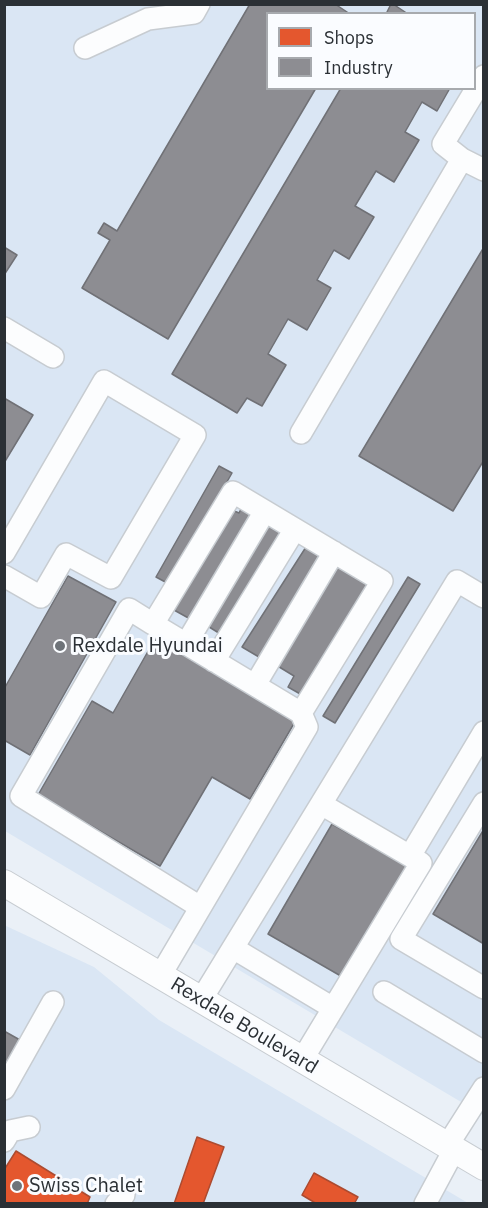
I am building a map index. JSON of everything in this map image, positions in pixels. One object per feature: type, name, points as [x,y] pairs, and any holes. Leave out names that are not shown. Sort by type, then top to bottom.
[{"type":"main road","name":"Rexdale Boulevard","points":[[4,883],[483,1167]]},
{"type":"lane","points":[[84,48],[148,19],[194,13],[199,4]]},
{"type":"lane","points":[[475,90],[443,144],[462,159],[483,170]]},
{"type":"lane","points":[[300,433],[462,159]]},
{"type":"lane","points":[[4,328],[53,357]]},
{"type":"lane","points":[[4,553],[104,381],[195,435],[111,578],[66,554],[41,597],[4,576]]},
{"type":"lane","points":[[153,624],[232,492],[334,552],[382,581],[301,713]]},
{"type":"lane","points":[[186,644],[265,511]]},
{"type":"lane","points":[[214,661],[295,529]]},
{"type":"lane","points":[[255,685],[334,552]]},
{"type":"lane","points":[[201,1000],[457,581],[483,597]]},
{"type":"lane","points":[[160,976],[307,727],[301,713],[129,609],[21,796],[200,907]]},
{"type":"lane","points":[[410,856],[483,732]]},
{"type":"lane","points":[[483,803],[401,939],[483,988]]},
{"type":"lane","points":[[302,1060],[421,863],[321,804]]},
{"type":"lane","points":[[233,948],[333,1008]]},
{"type":"lane","points":[[384,992],[483,1052]]},
{"type":"lane","points":[[4,1089],[53,1002]]},
{"type":"lane","points":[[425,1203],[483,1088]]},
{"type":"lane","points":[[4,1141],[10,1131],[29,1127]]},
{"type":"shaded area","points":[[5,5],[483,5],[483,1115],[5,831]]},
{"type":"shaded area","points":[[4,925],[94,967],[159,1020],[468,1203],[5,1203]]},
{"type":"building: Shops","points":[[197,1137],[224,1147],[203,1204],[174,1204]]},
{"type":"building: Shops","points":[[16,1151],[90,1197],[87,1204],[4,1204],[4,1170]]},
{"type":"building: Shops","points":[[314,1173],[358,1197],[354,1204],[317,1204],[302,1195]]},
{"type":"building: Industry","points":[[250,4],[335,4],[347,12],[266,12],[266,90],[315,90],[168,339],[82,288],[110,240],[98,233],[104,223],[117,231]]},
{"type":"building: Industry","points":[[393,4],[405,12],[387,12]]},
{"type":"building: Industry","points":[[340,90],[449,90],[437,111],[422,102],[405,132],[419,140],[394,182],[376,171],[355,206],[374,217],[349,259],[334,250],[317,280],[331,288],[307,330],[288,319],[268,354],[286,365],[262,406],[247,398],[237,413],[172,374]]},
{"type":"building: Industry","points":[[4,247],[17,255],[4,275]]},
{"type":"building: Industry","points":[[484,247],[484,460],[453,511],[359,456]]},
{"type":"building: Industry","points":[[4,398],[33,415],[4,463]]},
{"type":"building: Industry","points":[[219,466],[232,473],[169,584],[156,577]]},
{"type":"building: Industry","points":[[242,507],[253,514],[192,620],[174,610],[232,510],[239,513]]},
{"type":"building: Industry","points":[[269,525],[285,535],[222,635],[206,625]]},
{"type":"building: Industry","points":[[306,547],[322,557],[259,657],[242,647]]},
{"type":"building: Industry","points":[[339,566],[371,586],[302,695],[288,687],[294,676],[276,665]]},
{"type":"building: Industry","name":"Rexdale Hyundai","points":[[68,576],[116,602],[30,755],[4,740],[4,689]]},
{"type":"building: Industry","points":[[408,577],[420,584],[335,723],[323,716]]},
{"type":"building: Industry","points":[[155,639],[296,720],[250,799],[212,777],[160,866],[38,795],[92,701],[113,713]]},
{"type":"building: Industry","points":[[332,824],[410,868],[346,979],[268,934]]},
{"type":"building: Industry","points":[[484,829],[484,944],[433,914]]},
{"type":"building: Industry","points":[[4,1031],[20,1040],[4,1066]]},
{"type":"place","name":"Rexdale Hyundai","points":[[60,646]]},
{"type":"place","name":"Swiss Chalet","points":[[17,1186]]}]
